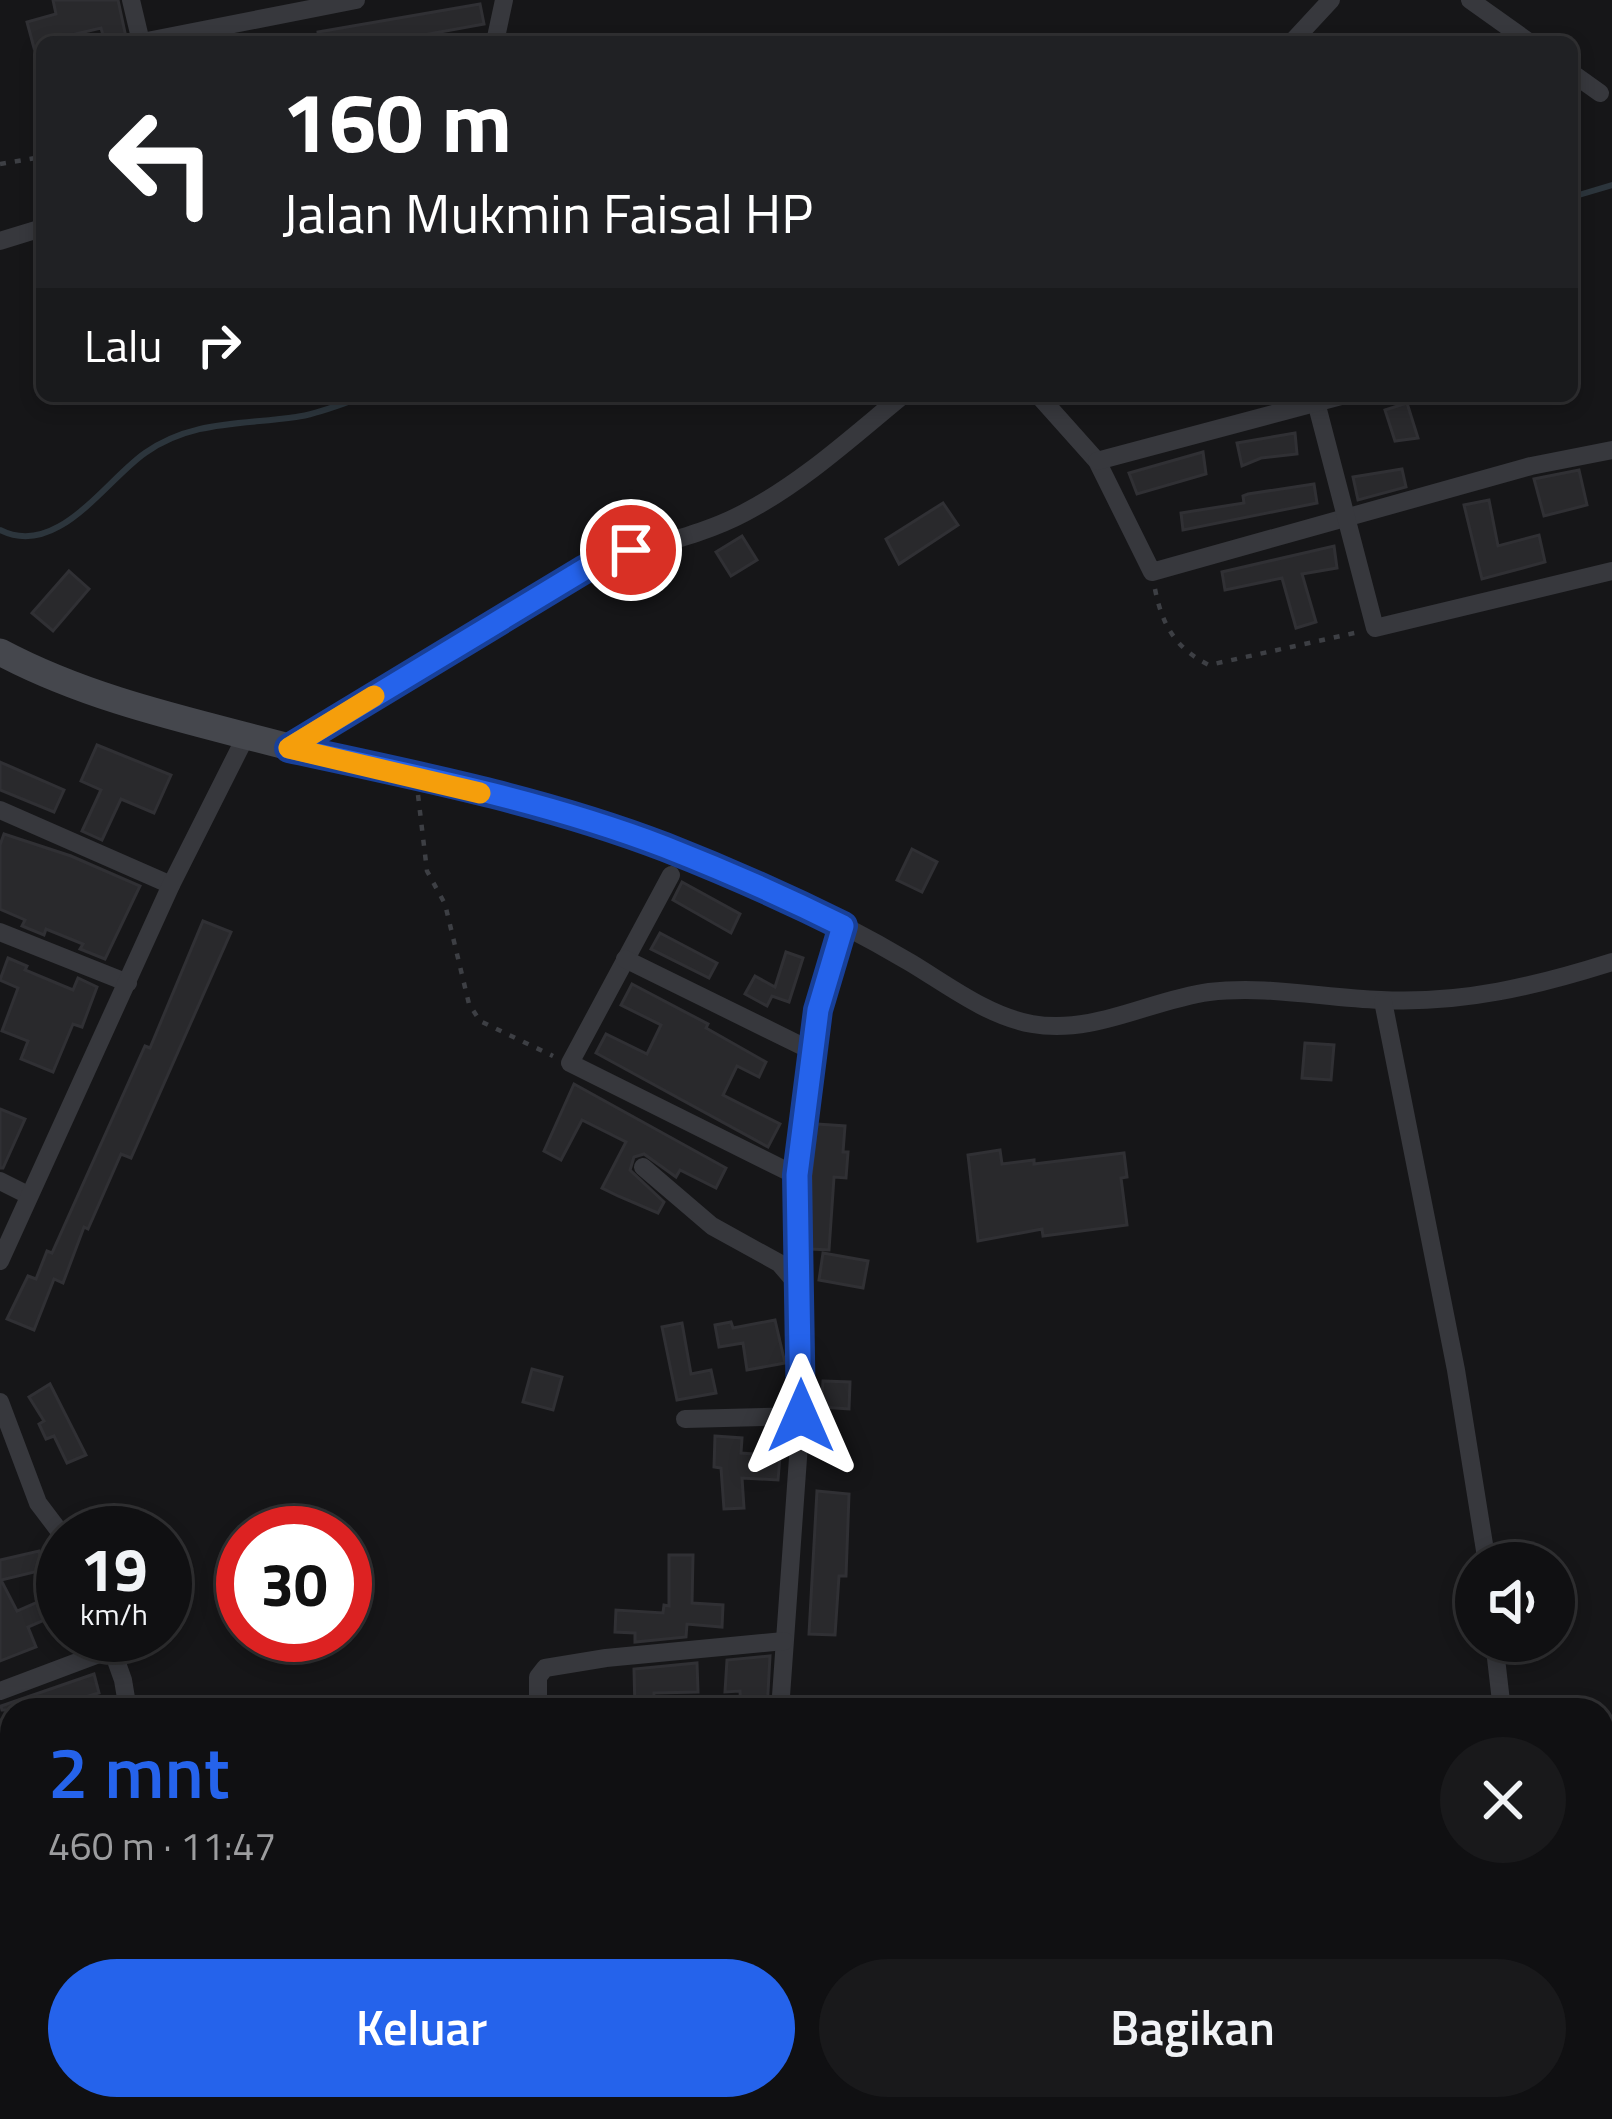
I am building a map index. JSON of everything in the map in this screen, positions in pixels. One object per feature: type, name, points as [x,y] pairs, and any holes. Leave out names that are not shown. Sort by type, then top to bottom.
[{"type":"street","points":[[131,0],[140,36]]},
{"type":"street","points":[[169,36],[356,0]]},
{"type":"street","points":[[496,36],[504,0]]},
{"type":"street","points":[[1298,36],[1331,0]]},
{"type":"street","points":[[1470,0],[1520,36]]},
{"type":"street","points":[[243,20],[250,36]]},
{"type":"street","points":[[1578,78],[1600,93]]},
{"type":"street","points":[[0,241],[36,230]]},
{"type":"street","points":[[289,748],[585,569],[744,513],[809,471],[895,402]]},
{"type":"street","points":[[1044,402],[1096,461],[1152,572],[1531,466],[1612,450]]},
{"type":"street","points":[[1096,461],[1316,402],[1375,628],[1612,572]]},
{"type":"street","points":[[0,630],[37,672]]},
{"type":"street","points":[[0,652],[37,672],[129,704],[289,748],[417,776],[663,846],[778,894],[967,998],[1032,1024],[1072,1025],[1108,1019],[1210,992],[1442,1000],[1503,993],[1612,962]]},
{"type":"street","points":[[0,1261],[171,885],[246,736]]},
{"type":"street","points":[[0,810],[171,885]]},
{"type":"street","points":[[671,874],[570,1063],[797,1175]]},
{"type":"street","points":[[781,1698],[801,1416],[797,1175],[818,1010],[843,926]]},
{"type":"street","points":[[0,932],[128,983]]},
{"type":"street","points":[[625,959],[812,1051]]},
{"type":"street","points":[[1383,1000],[1456,1370],[1483,1542]]},
{"type":"street","points":[[643,1167],[712,1226],[779,1263],[797,1284]]},
{"type":"street","points":[[0,1181],[28,1195]]},
{"type":"street","points":[[0,1402],[40,1506]]},
{"type":"street","points":[[685,1419],[801,1416]]},
{"type":"street","points":[[538,1698],[538,1677],[544,1668],[784,1641]]},
{"type":"street","points":[[0,1691],[65,1662]]},
{"type":"street","points":[[115,1662],[125,1698]]},
{"type":"street","points":[[1496,1662],[1501,1698]]},
{"type":"path","points":[[0,164],[36,158]]},
{"type":"path","points":[[1152,572],[1160,614],[1173,639],[1189,656],[1209,665],[1375,628]]},
{"type":"path","points":[[417,776],[420,834],[428,871],[445,904],[469,1004],[480,1021],[570,1063]]},
{"type":"building","points":[[53,0],[118,0],[126,36],[103,36],[101,28],[67,36],[36,36],[34,48],[27,22],[56,14]]},
{"type":"building","points":[[480,4],[484,24],[418,36],[318,36],[318,32]]},
{"type":"building","points":[[1407,403],[1418,438],[1395,441],[1385,410]]},
{"type":"building","points":[[1295,433],[1297,454],[1261,458],[1242,466],[1237,443]]},
{"type":"building","points":[[1203,452],[1206,474],[1137,494],[1129,473]]},
{"type":"building","points":[[1402,469],[1406,487],[1358,500],[1353,477]]},
{"type":"building","points":[[1579,470],[1587,505],[1544,516],[1534,479]]},
{"type":"building","points":[[1314,484],[1317,503],[1183,530],[1181,513],[1244,503],[1243,496],[1248,494]]},
{"type":"building","points":[[1489,500],[1498,546],[1539,535],[1545,562],[1482,579],[1464,505]]},
{"type":"building","points":[[943,503],[958,525],[899,564],[886,539]]},
{"type":"building","points":[[742,536],[757,560],[731,576],[716,552]]},
{"type":"building","points":[[1334,546],[1337,568],[1302,574],[1316,622],[1296,628],[1282,578],[1225,590],[1222,572]]},
{"type":"building","points":[[69,571],[89,589],[53,631],[32,613]]},
{"type":"building","points":[[97,745],[171,775],[154,813],[121,799],[102,840],[82,831],[101,790],[81,781]]},
{"type":"building","points":[[0,762],[64,790],[54,812],[0,790]]},
{"type":"building","points":[[4,834],[140,886],[105,959],[46,929],[44,935],[22,926],[25,920],[0,909]]},
{"type":"building","points":[[912,849],[937,862],[922,892],[897,880]]},
{"type":"building","points":[[682,882],[740,914],[731,933],[673,900]]},
{"type":"building","points":[[203,921],[231,932],[131,1158],[121,1154],[88,1229],[84,1227],[63,1283],[54,1279],[34,1330],[7,1319],[28,1276],[36,1279],[47,1251],[52,1253],[145,1046],[150,1048]]},
{"type":"building","points":[[660,933],[717,963],[709,978],[651,949]]},
{"type":"building","points":[[786,952],[803,958],[789,1002],[772,996],[767,1006],[745,994],[755,976],[775,987]]},
{"type":"building","points":[[8,958],[73,990],[78,978],[97,987],[82,1027],[73,1024],[53,1072],[21,1059],[28,1041],[2,1031],[18,988],[0,980]]},
{"type":"building","points":[[632,984],[708,1024],[706,1028],[766,1062],[759,1077],[737,1066],[723,1095],[780,1124],[768,1147],[596,1053],[606,1034],[647,1054],[661,1025],[621,1005]]},
{"type":"building","points":[[1305,1043],[1334,1045],[1331,1080],[1302,1078]]},
{"type":"building","points":[[574,1084],[726,1168],[716,1188],[680,1170],[676,1177],[644,1154],[634,1157],[630,1170],[664,1202],[658,1213],[602,1188],[626,1142],[582,1120],[561,1160],[544,1151]]},
{"type":"building","points":[[0,1109],[25,1119],[3,1168],[0,1168]]},
{"type":"building","points":[[817,1124],[845,1126],[843,1152],[848,1152],[846,1178],[834,1177],[829,1250],[811,1249]]},
{"type":"building","points":[[1000,1150],[1002,1164],[1124,1153],[1127,1177],[1121,1178],[1127,1225],[1043,1236],[1042,1229],[978,1241],[968,1155]]},
{"type":"building","points":[[823,1253],[868,1261],[863,1288],[819,1280]]},
{"type":"building","points":[[775,1320],[785,1363],[747,1370],[743,1343],[719,1347],[715,1325],[731,1322],[733,1328]]},
{"type":"building","points":[[682,1323],[691,1374],[711,1370],[716,1393],[677,1400],[662,1327]]},
{"type":"building","points":[[532,1369],[562,1377],[553,1410],[523,1402]]},
{"type":"building","points":[[823,1381],[850,1382],[849,1409],[821,1407]]},
{"type":"building","points":[[50,1384],[86,1455],[67,1463],[54,1436],[46,1439],[39,1424],[44,1421],[29,1397]]},
{"type":"building","points":[[715,1436],[742,1438],[741,1453],[780,1456],[778,1480],[742,1478],[744,1508],[724,1509],[721,1468],[714,1467]]},
{"type":"building","points":[[817,1491],[849,1494],[846,1576],[839,1576],[835,1635],[809,1634]]},
{"type":"building","points":[[36,1552],[36,1572],[1,1580],[17,1611],[36,1603],[36,1624],[28,1627],[36,1647],[0,1661],[0,1560]]},
{"type":"building","points":[[669,1555],[693,1555],[692,1603],[723,1605],[722,1627],[687,1624],[686,1637],[635,1642],[635,1633],[615,1632],[616,1610],[663,1613],[664,1605],[669,1606]]},
{"type":"building","points":[[770,1656],[768,1698],[740,1698],[740,1691],[725,1692],[727,1660]]},
{"type":"building","points":[[697,1663],[698,1692],[635,1698],[634,1669]]},
{"type":"building","points":[[94,1674],[99,1693],[82,1698],[24,1698]]},
{"type":"waterway","points":[[1578,195],[1612,185]]},
{"type":"waterway","points":[[0,530],[21,536],[60,526],[145,453],[181,435],[305,416],[348,402]]},
{"type":"slow traffic","points":[[374,696],[289,748],[480,793]]},
{"type":"route","points":[[631,550],[585,569],[289,748],[584,820],[663,846],[843,926],[818,1010],[797,1175],[801,1416]]}]
